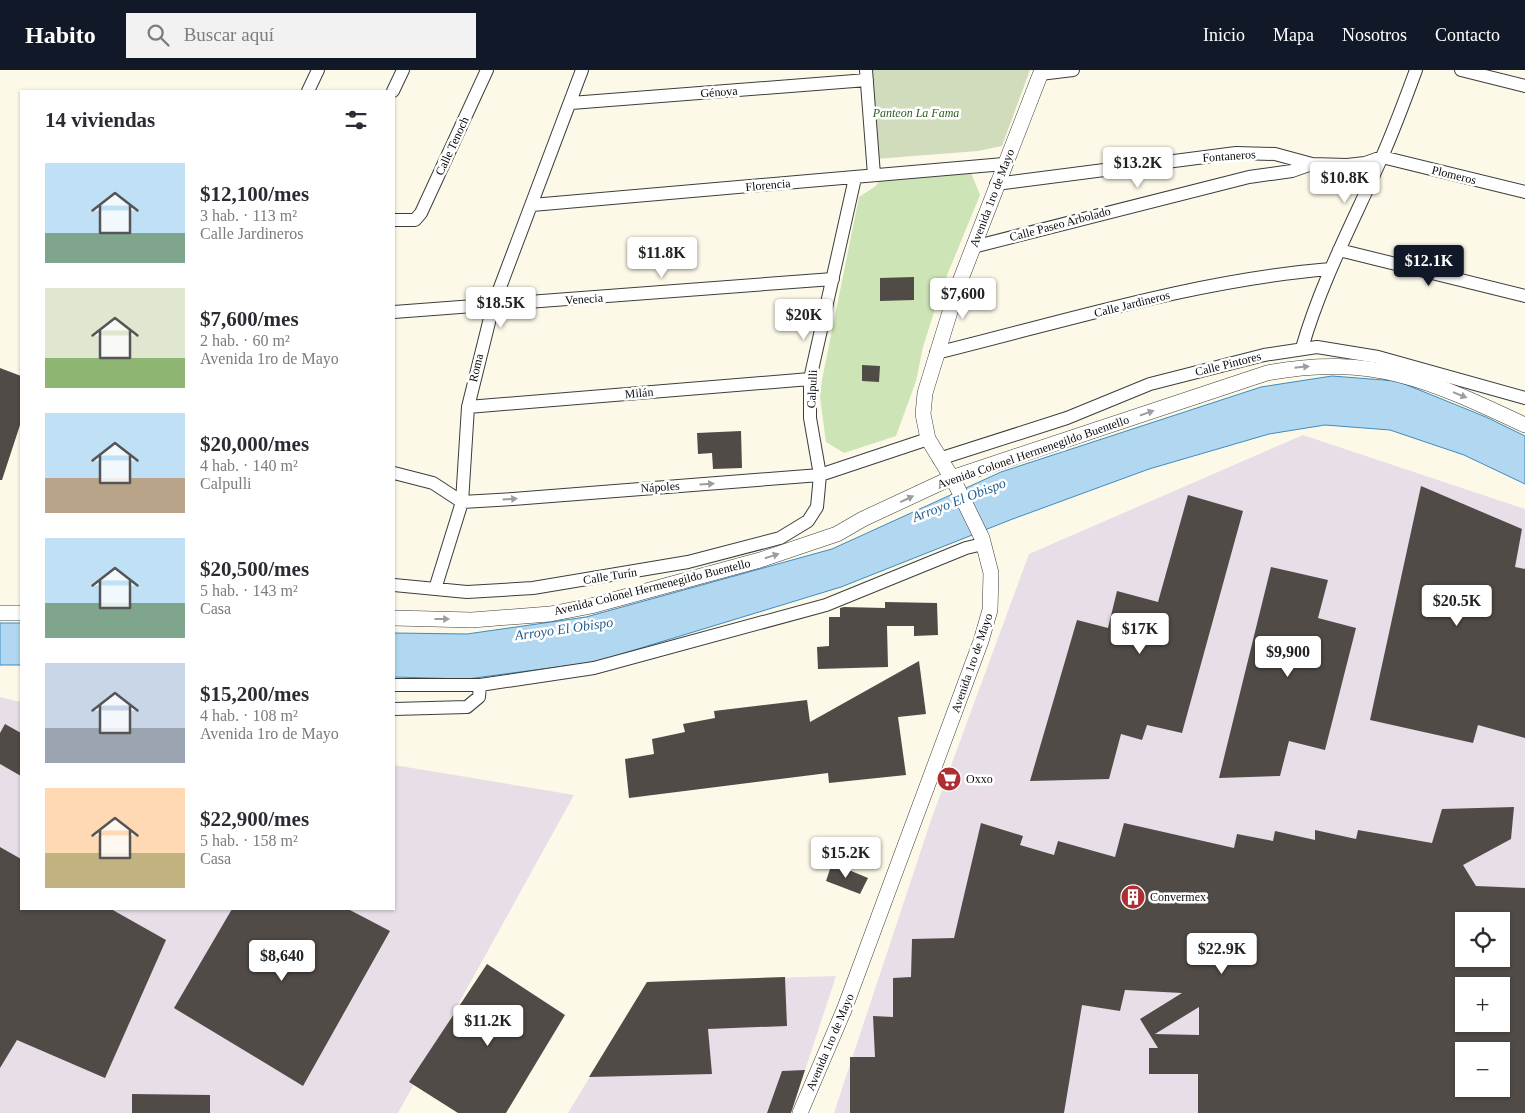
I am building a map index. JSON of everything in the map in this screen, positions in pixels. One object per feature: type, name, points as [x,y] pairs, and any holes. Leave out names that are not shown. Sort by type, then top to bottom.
[{"type":"street","points":[[308,90],[318,70]]},
{"type":"street","points":[[393,90],[402,70]]},
{"type":"street","name":"Calle Tenoch","points":[[395,220],[415,220],[421,213],[487,70]]},
{"type":"street","name":"Roma","points":[[434,589],[462,502],[468,406],[493,306],[582,70]]},
{"type":"street","points":[[1041,72],[1073,70]]},
{"type":"street","points":[[1302,348],[1311,317],[1330,269],[1382,157],[1416,70]]},
{"type":"street","points":[[1461,70],[1525,86]]},
{"type":"street","name":"Avenida 1ro de Mayo","points":[[800,1113],[844,1010],[981,641],[990,610],[991,573],[982,541],[953,481],[928,438],[923,414],[924,400],[936,353],[973,247],[1041,72]]},
{"type":"street","points":[[866,75],[874,175]]},
{"type":"street","name":"Génova","points":[[571,103],[866,75]]},
{"type":"street","name":"Fontaneros","points":[[996,184],[1236,153],[1275,154],[1312,164]]},
{"type":"street","name":"Calle Paseo Arbolado","points":[[973,247],[1126,206],[1249,177],[1292,171],[1312,164],[1347,165],[1365,163],[1382,157]]},
{"type":"street","name":"Plomeros","points":[[1382,157],[1525,192]]},
{"type":"street","name":"Florencia","points":[[532,205],[1004,164]]},
{"type":"street","name":"Calpulli","points":[[815,513],[820,475],[810,418],[810,379],[855,178]]},
{"type":"street","points":[[1339,250],[1525,296]]},
{"type":"street","name":"Calle Jardineros","points":[[936,353],[1151,299],[1250,277],[1330,269]]},
{"type":"street","name":"Venecia","points":[[395,312],[833,279]]},
{"type":"street","name":"Calle Pintores","points":[[939,459],[1068,418],[1150,384],[1264,355],[1317,346],[1363,353],[1525,398]]},
{"type":"street","name":"Avenida Colonel Hermenegildo Buentello","points":[[395,618],[510,618],[550,614],[591,606],[760,560],[829,537],[953,481],[1267,372],[1303,366],[1340,365],[1396,373],[1466,397],[1525,425]]},
{"type":"street","name":"Milán","points":[[468,406],[810,379]]},
{"type":"street","name":"Nápoles","points":[[462,502],[820,475],[928,438]]},
{"type":"street","points":[[395,473],[433,483],[462,502]]},
{"type":"street","name":"Calle Turín","points":[[395,585],[466,592],[533,588],[688,562],[780,538],[799,528],[815,513]]},
{"type":"street","points":[[395,684],[480,684],[594,668],[826,605],[982,541]]},
{"type":"street","points":[[0,613],[20,613]]},
{"type":"street","points":[[395,709],[467,707],[479,697],[480,684]]},
{"type":"shaded area","points":[[1303,435],[1525,509],[1525,1113],[834,1113],[931,820],[1029,554]]},
{"type":"shaded area","points":[[0,697],[20,702],[20,910],[395,910],[395,765],[574,795],[398,1113],[0,1113]]},
{"type":"shaded area","points":[[836,976],[791,1113],[568,1113],[647,982]]},
{"type":"green space","name":"Panteon La Fama","points":[[870,70],[1030,70],[1002,146],[978,151],[875,159]]},
{"type":"green space","points":[[971,173],[980,195],[941,290],[923,347],[916,381],[896,436],[844,453],[826,442],[820,397],[859,197],[876,186],[879,181]]},
{"type":"water","name":"Arroyo El Obispo","points":[[1332,376],[1397,381],[1486,417],[1525,436],[1525,484],[1464,455],[1390,430],[1325,425],[1269,434],[1149,469],[1010,520],[841,587],[595,662],[467,679],[395,677],[395,633],[467,634],[586,617],[832,549],[1001,472],[1261,387]]},
{"type":"water","points":[[0,623],[20,623],[20,665],[0,665]]},
{"type":"building","points":[[914,277],[914,300],[880,301],[880,278]]},
{"type":"building","points":[[862,365],[880,366],[879,382],[862,381]]},
{"type":"building","points":[[0,368],[20,376],[20,425],[2,480],[0,480]]},
{"type":"building","points":[[741,431],[742,468],[713,469],[712,453],[698,454],[697,433]]},
{"type":"building","points":[[1421,486],[1522,529],[1515,567],[1525,569],[1525,738],[1478,725],[1473,743],[1370,720]]},
{"type":"building","points":[[1188,495],[1243,511],[1182,733],[1147,725],[1142,740],[1121,734],[1109,779],[1030,781],[1077,620],[1108,628],[1117,591],[1158,602]]},
{"type":"building","points":[[1271,567],[1328,580],[1318,618],[1356,628],[1325,750],[1289,741],[1280,776],[1219,778]]},
{"type":"building","points":[[885,602],[937,603],[938,635],[914,636],[914,626],[887,626],[888,667],[818,669],[817,647],[829,646],[829,617],[840,617],[840,608],[885,608]]},
{"type":"building","points":[[919,661],[926,714],[898,717],[906,775],[829,783],[828,773],[629,798],[625,759],[654,754],[652,739],[685,732],[683,724],[715,718],[714,711],[807,700],[810,722]]},
{"type":"building","points":[[5,724],[20,732],[20,775],[0,764],[0,733]]},
{"type":"building","points":[[1514,807],[1511,839],[1463,865],[1476,886],[1525,888],[1525,1113],[1198,1113],[1198,1074],[1149,1074],[1149,1048],[1158,1048],[1140,1019],[1182,993],[1125,990],[1120,1011],[1082,1005],[1064,1113],[850,1113],[850,1057],[875,1057],[873,1016],[893,1017],[893,978],[911,977],[912,939],[954,938],[981,823],[1023,836],[1020,845],[1054,855],[1058,841],[1115,857],[1124,823],[1234,848],[1237,834],[1273,841],[1275,831],[1315,840],[1315,830],[1356,839],[1358,830],[1432,843],[1442,809]],"holes":[[[1199,1007],[1199,1035],[1155,1034]]]},
{"type":"building","points":[[0,847],[20,858],[20,910],[113,910],[166,940],[105,1078],[17,1040],[0,1068]]},
{"type":"building","points":[[832,863],[868,878],[860,894],[826,881]]},
{"type":"building","points":[[231,910],[350,910],[390,931],[303,1086],[174,1008]]},
{"type":"building","points":[[487,964],[565,1015],[506,1113],[458,1113],[409,1082]]},
{"type":"building","points":[[785,977],[787,1026],[708,1029],[712,1074],[589,1077],[647,982]]},
{"type":"building","points":[[805,1070],[791,1113],[767,1113],[782,1071]]},
{"type":"building","points":[[132,1094],[210,1095],[210,1113],[132,1113]]},
{"type":"place","name":"Oxxo","points":[[949,779]]},
{"type":"place","name":"Convermex","points":[[1133,897]]}]
